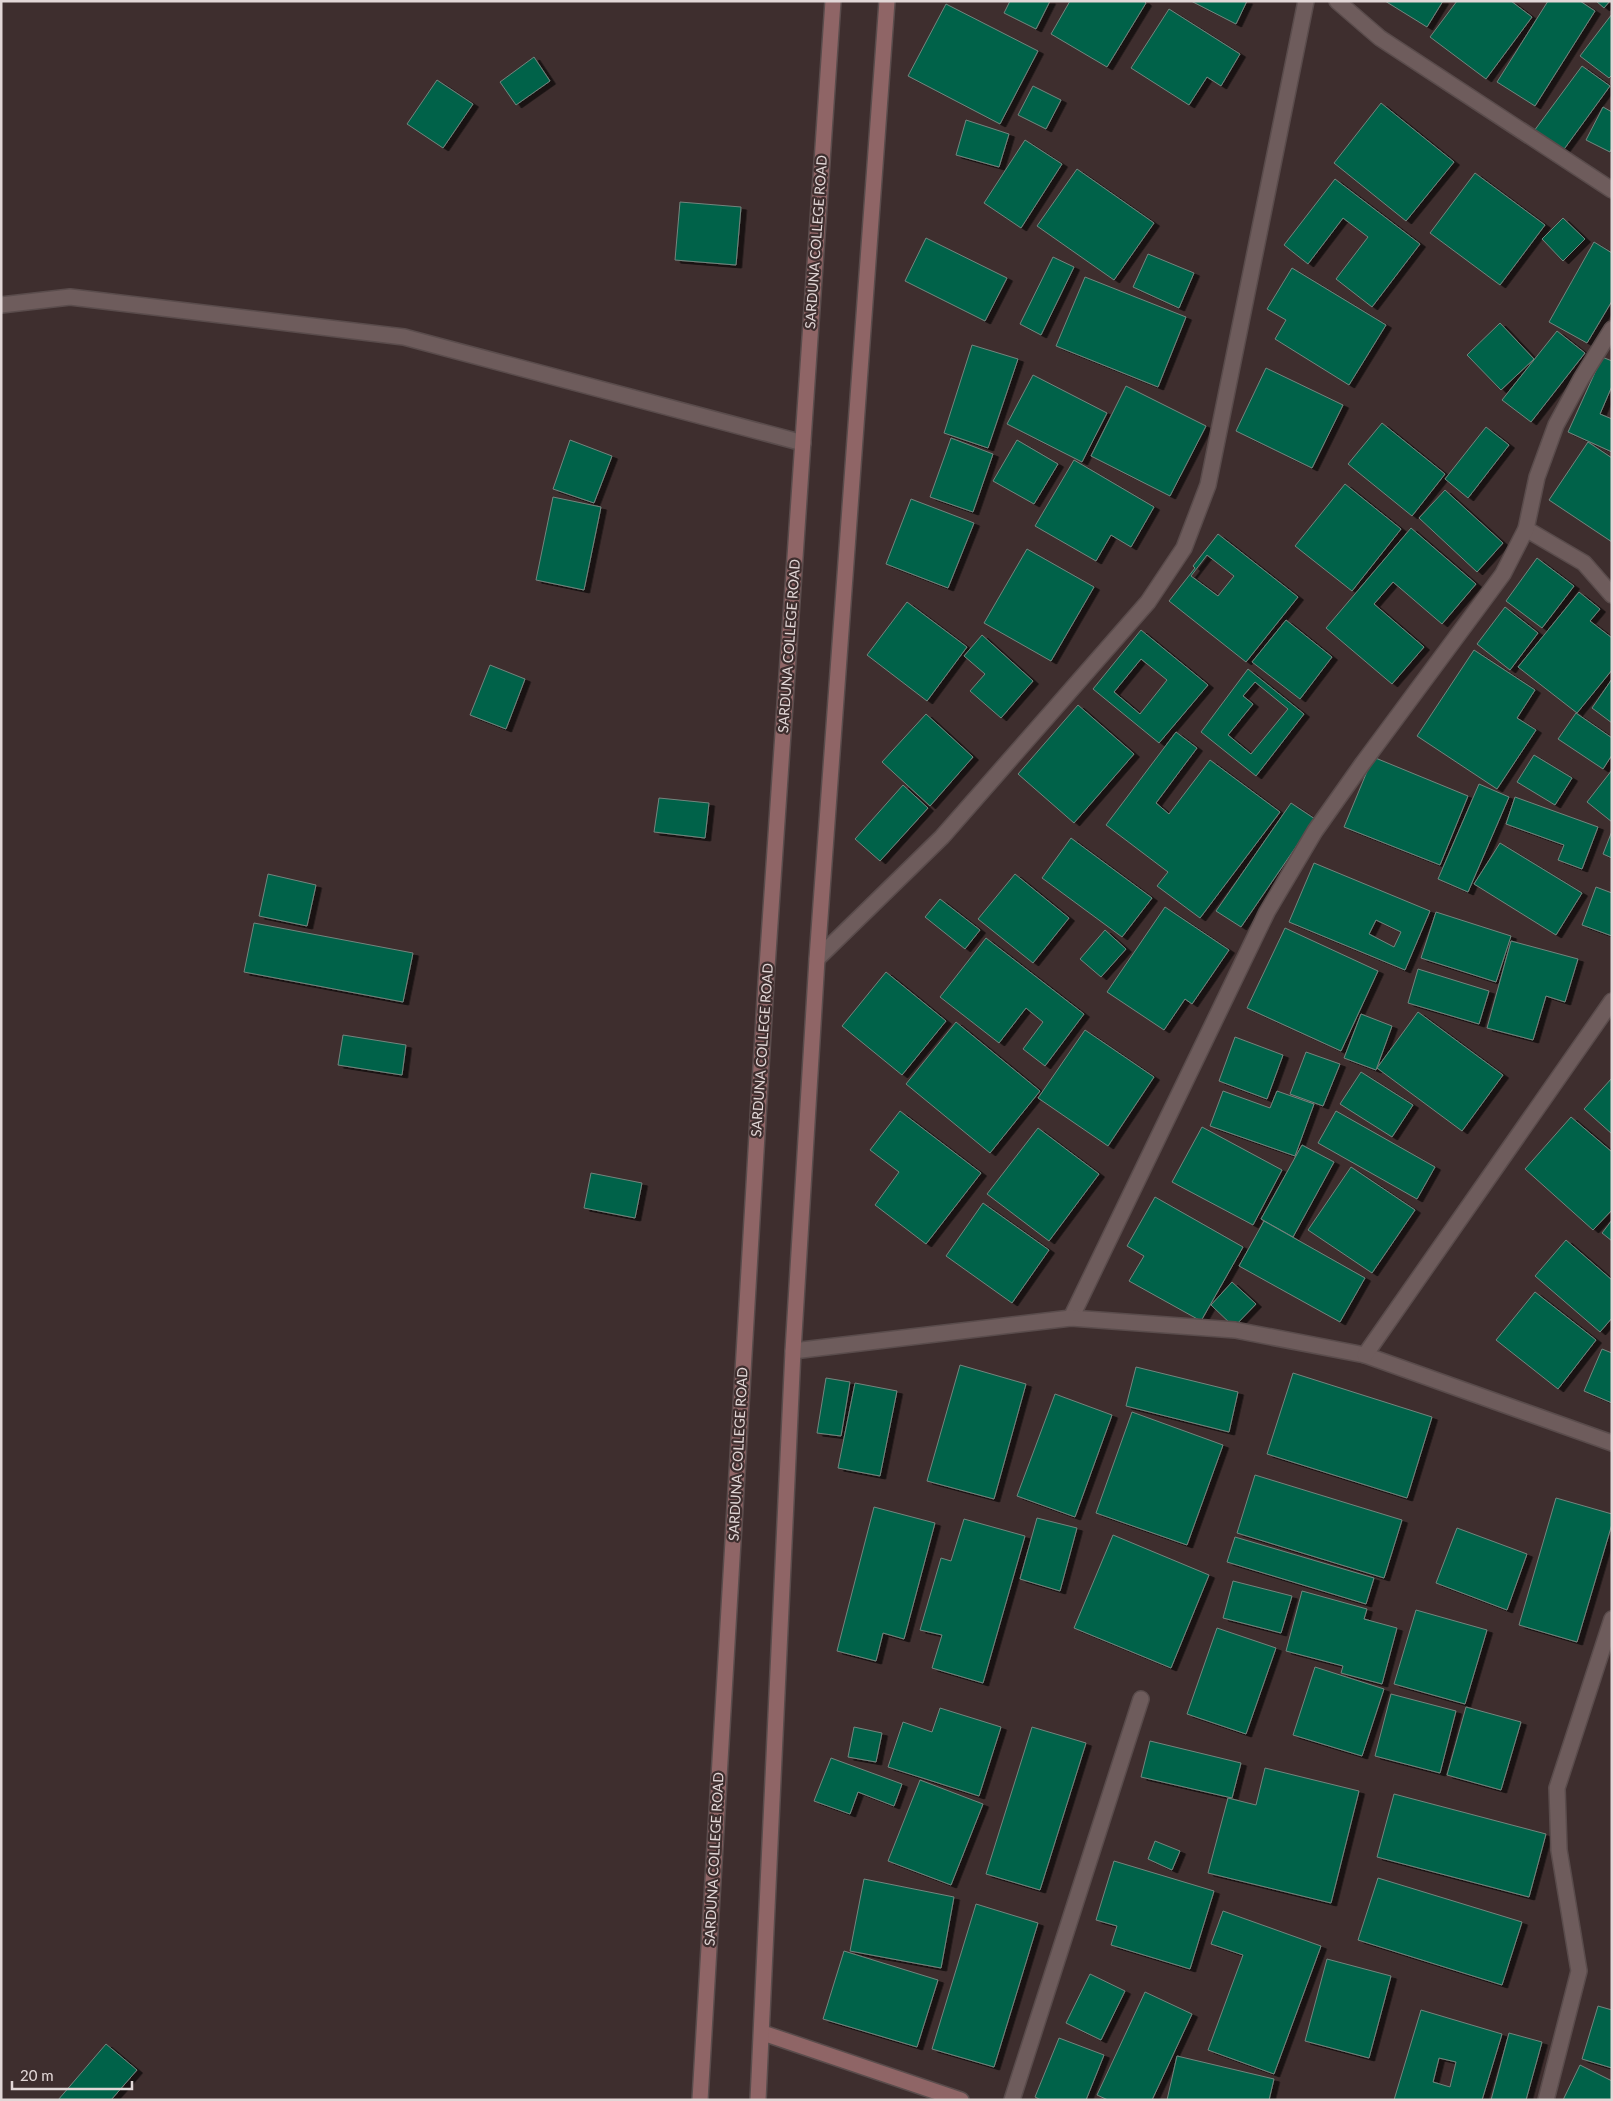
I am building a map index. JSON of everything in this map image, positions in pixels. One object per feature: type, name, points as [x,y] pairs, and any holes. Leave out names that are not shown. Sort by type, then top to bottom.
[{"type":"street","name":"SARDUNA COLLEGE ROAD","points":[[700,2100],[766,982],[833,1]]},
{"type":"street","points":[[758,2100],[763,2033],[793,1351],[817,959],[887,1]]},
{"type":"street","points":[[817,959],[942,837],[1148,602],[1184,548],[1208,485],[1306,1]]},
{"type":"street","points":[[1337,1],[1380,38],[1612,190]]},
{"type":"street","points":[[1,304],[70,297],[404,337],[803,443]]},
{"type":"street","points":[[1071,1318],[1267,912],[1315,831],[1331,808],[1503,574],[1526,529],[1538,477],[1556,425],[1581,379],[1612,329]]},
{"type":"street","points":[[1526,529],[1584,563],[1612,596]]},
{"type":"street","points":[[1365,1355],[1612,1001]]},
{"type":"street","points":[[793,1351],[1071,1318],[1234,1330],[1365,1355],[1612,1443]]},
{"type":"street","points":[[1546,2100],[1579,1971],[1559,1850],[1557,1788],[1612,1618]]},
{"type":"street","points":[[1012,2100],[1141,1698]]},
{"type":"street","points":[[763,2033],[961,2100]]},
{"type":"building","points":[[1010,1],[1050,1],[1036,29],[1004,13]]},
{"type":"building","points":[[1070,1],[1144,1],[1146,3],[1107,67],[1051,34]]},
{"type":"building","points":[[1191,1],[1247,1],[1236,24]]},
{"type":"building","points":[[1385,1],[1443,1],[1427,27]]},
{"type":"building","points":[[1457,1],[1511,1],[1532,17],[1486,79],[1430,37]]},
{"type":"building","points":[[1548,1],[1580,1],[1595,11],[1535,106],[1497,82]]},
{"type":"building","points":[[1596,1],[1610,1],[1604,8]]},
{"type":"building","points":[[946,4],[1038,51],[1000,124],[908,76]]},
{"type":"building","points":[[1169,9],[1240,54],[1221,86],[1207,77],[1189,105],[1131,68]]},
{"type":"building","points":[[1612,14],[1612,75],[1609,78],[1580,56]]},
{"type":"building","points":[[534,57],[550,81],[516,105],[500,82]]},
{"type":"building","points":[[1582,66],[1610,86],[1562,152],[1534,131]]},
{"type":"building","points":[[437,80],[473,104],[443,148],[407,124]]},
{"type":"building","points":[[1033,86],[1061,100],[1046,129],[1018,115]]},
{"type":"building","points":[[1381,103],[1454,162],[1406,221],[1334,163]]},
{"type":"building","points":[[1603,107],[1612,112],[1612,148],[1610,152],[1586,140]]},
{"type":"building","points":[[966,120],[1009,134],[999,167],[956,155]]},
{"type":"building","points":[[1025,140],[1062,164],[1021,228],[984,203]]},
{"type":"building","points":[[1077,169],[1154,223],[1114,280],[1037,226]]},
{"type":"building","points":[[1475,173],[1545,225],[1500,285],[1430,233]]},
{"type":"building","points":[[1335,179],[1420,244],[1372,307],[1336,279],[1368,237],[1343,218],[1308,264],[1284,245]]},
{"type":"building","points":[[680,202],[741,207],[736,265],[675,260]]},
{"type":"building","points":[[1563,218],[1585,239],[1563,261],[1542,239]]},
{"type":"building","points":[[926,238],[1007,278],[985,321],[905,281]]},
{"type":"building","points":[[1594,242],[1612,253],[1612,301],[1587,343],[1549,322]]},
{"type":"building","points":[[1148,254],[1194,273],[1179,308],[1133,287]]},
{"type":"building","points":[[1053,257],[1074,267],[1041,335],[1020,324]]},
{"type":"building","points":[[1292,268],[1386,325],[1349,385],[1275,339],[1286,320],[1267,309]]},
{"type":"building","points":[[1085,277],[1186,317],[1158,387],[1056,346]]},
{"type":"building","points":[[1500,323],[1534,359],[1501,390],[1467,355]]},
{"type":"building","points":[[1557,331],[1585,353],[1531,422],[1502,400]]},
{"type":"building","points":[[972,345],[1018,359],[988,448],[944,433]]},
{"type":"building","points":[[1602,357],[1612,361],[1612,386],[1600,414],[1612,419],[1612,452],[1568,432]]},
{"type":"building","points":[[1266,368],[1343,405],[1312,468],[1236,431]]},
{"type":"building","points":[[1033,375],[1107,413],[1082,462],[1007,424]]},
{"type":"building","points":[[1126,386],[1206,426],[1170,496],[1091,456]]},
{"type":"building","points":[[1382,423],[1445,474],[1412,516],[1348,464]]},
{"type":"building","points":[[1486,427],[1509,445],[1468,498],[1445,479]]},
{"type":"building","points":[[951,438],[993,454],[973,512],[930,497]]},
{"type":"building","points":[[570,440],[612,456],[594,503],[553,489]]},
{"type":"building","points":[[1017,440],[1058,464],[1034,504],[993,481]]},
{"type":"building","points":[[1588,442],[1612,458],[1612,542],[1549,500]]},
{"type":"building","points":[[1074,460],[1154,507],[1131,547],[1111,535],[1096,561],[1035,526]]},
{"type":"building","points":[[1345,484],[1401,529],[1352,591],[1295,546]]},
{"type":"building","points":[[1445,490],[1503,543],[1477,572],[1419,518]]},
{"type":"building","points":[[553,497],[601,507],[584,590],[536,580]]},
{"type":"building","points":[[911,499],[974,523],[948,588],[886,564]]},
{"type":"building","points":[[1411,528],[1476,584],[1442,624],[1393,582],[1374,604],[1424,647],[1392,684],[1326,628]]},
{"type":"building","points":[[1218,534],[1298,597],[1246,662],[1169,601],[1195,568],[1193,566]],"holes":[[[1207,555],[1234,576],[1218,596],[1191,576]]]},
{"type":"building","points":[[1027,549],[1094,587],[1051,661],[984,623]]},
{"type":"building","points":[[1537,558],[1574,586],[1542,628],[1506,601]]},
{"type":"building","points":[[1579,592],[1600,609],[1590,621],[1612,638],[1612,670],[1577,713],[1518,667]]},
{"type":"building","points":[[907,602],[967,647],[927,701],[867,655]]},
{"type":"building","points":[[1505,607],[1538,633],[1510,670],[1477,644]]},
{"type":"building","points":[[1286,620],[1332,657],[1300,699],[1252,662]]},
{"type":"building","points":[[1141,630],[1208,685],[1159,743],[1093,689]],"holes":[[[1141,659],[1167,680],[1140,714],[1114,692]]]},
{"type":"building","points":[[982,635],[1033,681],[1001,718],[970,691],[985,674],[964,656]]},
{"type":"building","points":[[1474,650],[1535,690],[1517,718],[1536,730],[1497,789],[1417,736]]},
{"type":"building","points":[[490,665],[525,679],[506,729],[470,715]]},
{"type":"building","points":[[1248,669],[1304,714],[1256,776],[1201,732]],"holes":[[[1255,682],[1288,709],[1251,754],[1228,735],[1253,704],[1243,696]]]},
{"type":"building","points":[[1612,679],[1612,723],[1592,708]]},
{"type":"building","points":[[1078,705],[1134,754],[1074,823],[1018,774]]},
{"type":"building","points":[[1576,713],[1612,738],[1612,755],[1603,769],[1558,739]]},
{"type":"building","points":[[926,714],[973,757],[930,806],[882,762]]},
{"type":"building","points":[[1176,732],[1197,748],[1156,803],[1169,814],[1210,760],[1280,812],[1200,918],[1157,886],[1168,872],[1106,825]]},
{"type":"building","points":[[1534,755],[1572,778],[1555,805],[1517,782]]},
{"type":"building","points":[[1373,757],[1468,796],[1440,865],[1344,827]]},
{"type":"building","points":[[1612,770],[1612,822],[1587,802]]},
{"type":"building","points":[[1479,784],[1509,797],[1468,892],[1438,879]]},
{"type":"building","points":[[903,785],[928,808],[880,861],[855,839]]},
{"type":"building","points":[[1515,797],[1598,827],[1582,869],[1558,860],[1564,845],[1506,824]]},
{"type":"building","points":[[659,798],[709,803],[705,838],[654,832]]},
{"type":"building","points":[[1291,803],[1315,819],[1241,927],[1216,911]]},
{"type":"building","points":[[1612,831],[1612,858],[1603,854]]},
{"type":"building","points":[[1071,838],[1152,898],[1122,937],[1042,878]]},
{"type":"building","points":[[1500,843],[1582,893],[1556,935],[1474,884]]},
{"type":"building","points":[[1314,863],[1430,911],[1405,970],[1289,922]],"holes":[[[1376,920],[1401,932],[1394,947],[1369,934]]]},
{"type":"building","points":[[268,874],[316,885],[307,926],[259,916]]},
{"type":"building","points":[[1015,874],[1069,918],[1033,963],[978,919]]},
{"type":"building","points":[[1596,887],[1612,893],[1612,936],[1582,925]]},
{"type":"building","points":[[940,899],[980,930],[965,949],[925,917]]},
{"type":"building","points":[[1165,907],[1229,950],[1192,1004],[1185,999],[1164,1030],[1107,992]]},
{"type":"building","points":[[1436,912],[1511,936],[1496,982],[1421,958]]},
{"type":"building","points":[[254,923],[413,953],[403,1002],[244,972]]},
{"type":"building","points":[[1285,928],[1378,971],[1341,1051],[1247,1008]]},
{"type":"building","points":[[1105,930],[1126,949],[1101,977],[1080,959]]},
{"type":"building","points":[[986,938],[1084,1014],[1045,1066],[1023,1049],[1043,1022],[1026,1008],[999,1043],[940,997]]},
{"type":"building","points":[[1511,941],[1578,959],[1565,1002],[1546,996],[1533,1040],[1487,1028]]},
{"type":"building","points":[[1418,969],[1489,991],[1479,1024],[1408,1003]]},
{"type":"building","points":[[886,972],[946,1021],[902,1075],[842,1026]]},
{"type":"building","points":[[1418,1012],[1503,1075],[1462,1131],[1377,1068]]},
{"type":"building","points":[[1361,1014],[1392,1026],[1376,1070],[1344,1058]]},
{"type":"building","points":[[956,1022],[1040,1091],[990,1153],[906,1084]]},
{"type":"building","points":[[1085,1030],[1154,1077],[1108,1146],[1038,1098]]},
{"type":"building","points":[[343,1035],[406,1045],[402,1075],[338,1065]]},
{"type":"building","points":[[1235,1037],[1283,1055],[1267,1099],[1219,1081]]},
{"type":"building","points":[[1306,1052],[1340,1064],[1323,1106],[1290,1094]]},
{"type":"building","points":[[1361,1072],[1413,1105],[1392,1137],[1340,1104]]},
{"type":"building","points":[[1612,1078],[1612,1134],[1584,1109]]},
{"type":"building","points":[[1223,1091],[1270,1108],[1277,1091],[1314,1104],[1295,1156],[1210,1126]]},
{"type":"building","points":[[900,1111],[981,1173],[926,1244],[875,1205],[899,1172],[870,1150]]},
{"type":"building","points":[[1336,1111],[1435,1167],[1417,1199],[1318,1143]]},
{"type":"building","points":[[1571,1117],[1612,1152],[1612,1210],[1593,1230],[1525,1169]]},
{"type":"building","points":[[1202,1127],[1282,1170],[1253,1225],[1172,1182]]},
{"type":"building","points":[[1038,1128],[1099,1174],[1049,1241],[987,1194]]},
{"type":"building","points":[[1302,1145],[1334,1162],[1293,1237],[1261,1219]]},
{"type":"building","points":[[1351,1167],[1415,1210],[1372,1273],[1308,1230]]},
{"type":"building","points":[[591,1173],[642,1183],[635,1218],[584,1208]]},
{"type":"building","points":[[1155,1197],[1243,1247],[1201,1321],[1129,1281],[1144,1256],[1127,1246]]},
{"type":"building","points":[[983,1203],[1049,1250],[1012,1303],[946,1256]]},
{"type":"building","points":[[1612,1220],[1612,1241],[1602,1233]]},
{"type":"building","points":[[1264,1221],[1365,1278],[1340,1322],[1239,1266]]},
{"type":"building","points":[[1566,1240],[1612,1280],[1612,1318],[1600,1332],[1535,1276]]},
{"type":"building","points":[[1232,1282],[1256,1304],[1234,1327],[1211,1305]]},
{"type":"building","points":[[1535,1292],[1596,1340],[1558,1389],[1496,1340]]},
{"type":"building","points":[[1602,1349],[1612,1353],[1612,1403],[1584,1391]]},
{"type":"building","points":[[960,1365],[1026,1384],[994,1499],[927,1481]]},
{"type":"building","points":[[1136,1367],[1238,1392],[1229,1432],[1126,1406]]},
{"type":"building","points":[[1293,1373],[1432,1417],[1407,1498],[1267,1454]]},
{"type":"building","points":[[826,1378],[850,1382],[841,1436],[817,1433]]},
{"type":"building","points":[[855,1383],[897,1391],[880,1476],[838,1468]]},
{"type":"building","points":[[1055,1394],[1112,1415],[1075,1517],[1017,1496]]},
{"type":"building","points":[[1132,1412],[1223,1445],[1187,1545],[1096,1513]]},
{"type":"building","points":[[1255,1475],[1402,1520],[1384,1578],[1237,1533]]},
{"type":"building","points":[[1556,1498],[1612,1514],[1612,1524],[1577,1642],[1519,1625]]},
{"type":"building","points":[[874,1507],[935,1523],[904,1639],[883,1633],[876,1661],[837,1651]]},
{"type":"building","points":[[1037,1518],[1077,1528],[1060,1591],[1020,1579]]},
{"type":"building","points":[[964,1519],[1025,1536],[983,1683],[932,1668],[942,1635],[920,1630],[941,1558],[951,1561]]},
{"type":"building","points":[[1457,1528],[1527,1554],[1507,1610],[1436,1583]]},
{"type":"building","points":[[1113,1535],[1209,1575],[1171,1668],[1074,1628]]},
{"type":"building","points":[[1235,1537],[1374,1578],[1366,1604],[1227,1562]]},
{"type":"building","points":[[1233,1581],[1292,1596],[1281,1633],[1223,1618]]},
{"type":"building","points":[[1302,1591],[1367,1609],[1364,1619],[1397,1628],[1382,1684],[1341,1673],[1343,1666],[1286,1651]]},
{"type":"building","points":[[1416,1610],[1487,1630],[1465,1704],[1394,1684]]},
{"type":"building","points":[[1217,1628],[1276,1648],[1246,1734],[1187,1714]]},
{"type":"building","points":[[1315,1667],[1384,1689],[1362,1756],[1293,1735]]},
{"type":"building","points":[[1391,1694],[1456,1711],[1440,1773],[1375,1756]]},
{"type":"building","points":[[1466,1707],[1521,1722],[1501,1790],[1447,1775]]},
{"type":"building","points":[[940,1708],[1001,1727],[979,1796],[888,1767],[903,1722],[932,1732]]},
{"type":"building","points":[[854,1727],[882,1733],[876,1762],[848,1757]]},
{"type":"building","points":[[1032,1727],[1086,1743],[1040,1890],[986,1874]]},
{"type":"building","points":[[1150,1741],[1241,1763],[1232,1798],[1141,1777]]},
{"type":"building","points":[[831,1758],[902,1784],[894,1806],[858,1792],[850,1814],[814,1801]]},
{"type":"building","points":[[1265,1768],[1359,1791],[1331,1903],[1208,1873],[1228,1798],[1256,1805]]},
{"type":"building","points":[[920,1780],[983,1804],[951,1885],[888,1861]]},
{"type":"building","points":[[1394,1794],[1546,1834],[1529,1897],[1377,1857]]},
{"type":"building","points":[[1155,1841],[1180,1851],[1172,1870],[1148,1859]]},
{"type":"building","points":[[1114,1861],[1214,1891],[1190,1969],[1111,1945],[1117,1926],[1096,1920]]},
{"type":"building","points":[[1378,1878],[1522,1922],[1502,1985],[1358,1940]]},
{"type":"building","points":[[864,1879],[954,1897],[941,1968],[850,1951]]},
{"type":"building","points":[[976,1904],[1038,1923],[994,2067],[932,2049]]},
{"type":"building","points":[[1223,1911],[1321,1946],[1274,2074],[1208,2050],[1243,1955],[1211,1944]]},
{"type":"building","points":[[844,1951],[938,1980],[917,2047],[823,2019]]},
{"type":"building","points":[[1327,1959],[1391,1976],[1369,2058],[1305,2041]]},
{"type":"building","points":[[1090,1974],[1125,1991],[1101,2040],[1066,2023]]},
{"type":"building","points":[[1145,1992],[1192,2014],[1152,2100],[1108,2100],[1097,2095]]},
{"type":"building","points":[[1598,2006],[1612,2010],[1612,2068],[1582,2059]]},
{"type":"building","points":[[1421,2010],[1502,2034],[1482,2100],[1394,2100]],"holes":[[[1439,2058],[1456,2062],[1450,2087],[1433,2082]]]},
{"type":"building","points":[[1509,2033],[1542,2042],[1526,2100],[1491,2100]]},
{"type":"building","points":[[1059,2038],[1104,2055],[1086,2100],[1041,2100],[1035,2097]]},
{"type":"building","points":[[106,2044],[137,2070],[111,2100],[58,2100]]},
{"type":"building","points":[[1177,2056],[1274,2079],[1269,2100],[1167,2100]]},
{"type":"building","points":[[1580,2065],[1612,2081],[1612,2100],[1563,2100]]}]
